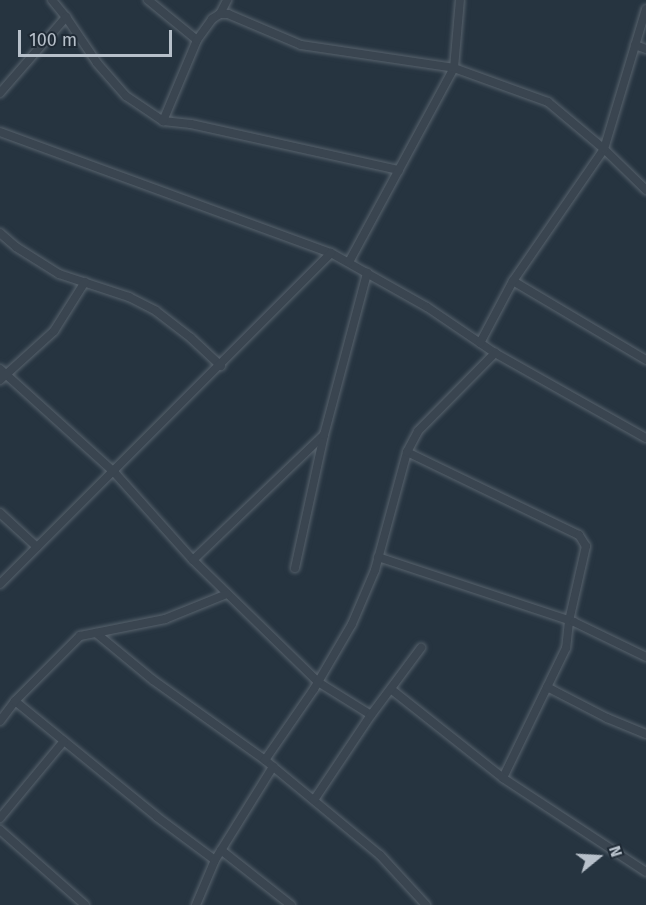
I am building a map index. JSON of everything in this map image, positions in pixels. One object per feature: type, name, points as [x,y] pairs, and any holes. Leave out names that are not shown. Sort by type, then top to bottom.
[{"type":"street","points":[[52,0],[97,63],[126,96],[163,121],[191,124],[399,170]]},
{"type":"street","points":[[148,0],[197,40]]},
{"type":"street","points":[[163,121],[197,40],[212,19],[220,14],[227,0]]},
{"type":"street","points":[[349,262],[454,68],[460,0]]},
{"type":"street","points":[[480,343],[513,281],[604,149],[646,9]]},
{"type":"street","points":[[220,14],[228,14],[301,45],[454,68],[548,102],[604,149],[646,190]]},
{"type":"street","points":[[0,93],[66,17]]},
{"type":"street","points":[[635,45],[646,49]]},
{"type":"street","points":[[0,132],[331,253],[495,353],[646,438]]},
{"type":"street","points":[[0,233],[16,247],[59,274],[129,297],[156,311],[191,338],[221,366]]},
{"type":"street","points":[[0,584],[221,366],[331,253]]},
{"type":"street","points":[[295,568],[324,435],[367,273]]},
{"type":"street","points":[[513,281],[646,360]]},
{"type":"street","points":[[85,282],[54,331],[2,375],[114,472],[192,560],[318,682],[371,715]]},
{"type":"street","points":[[265,760],[318,682],[352,624],[378,558],[407,452],[418,431],[495,353]]},
{"type":"street","points":[[192,560],[324,435]]},
{"type":"street","points":[[407,452],[579,535],[586,546],[569,621],[567,648],[503,778]]},
{"type":"street","points":[[0,513],[37,547]]},
{"type":"street","points":[[378,558],[569,621],[646,657]]},
{"type":"street","points":[[0,721],[15,701],[70,643],[80,636],[165,619],[227,594]]},
{"type":"street","points":[[96,633],[153,680],[265,760],[314,800],[380,855],[426,905]]},
{"type":"street","points":[[314,800],[371,715],[392,690],[421,648]]},
{"type":"street","points":[[547,687],[607,718],[646,734]]},
{"type":"street","points":[[392,690],[503,778],[646,872]]},
{"type":"street","points":[[15,701],[156,817],[215,860]]},
{"type":"street","points":[[0,818],[64,741]]},
{"type":"street","points":[[196,905],[215,860],[273,767]]},
{"type":"street","points":[[0,830],[85,905]]},
{"type":"street","points":[[221,850],[291,905]]}]
